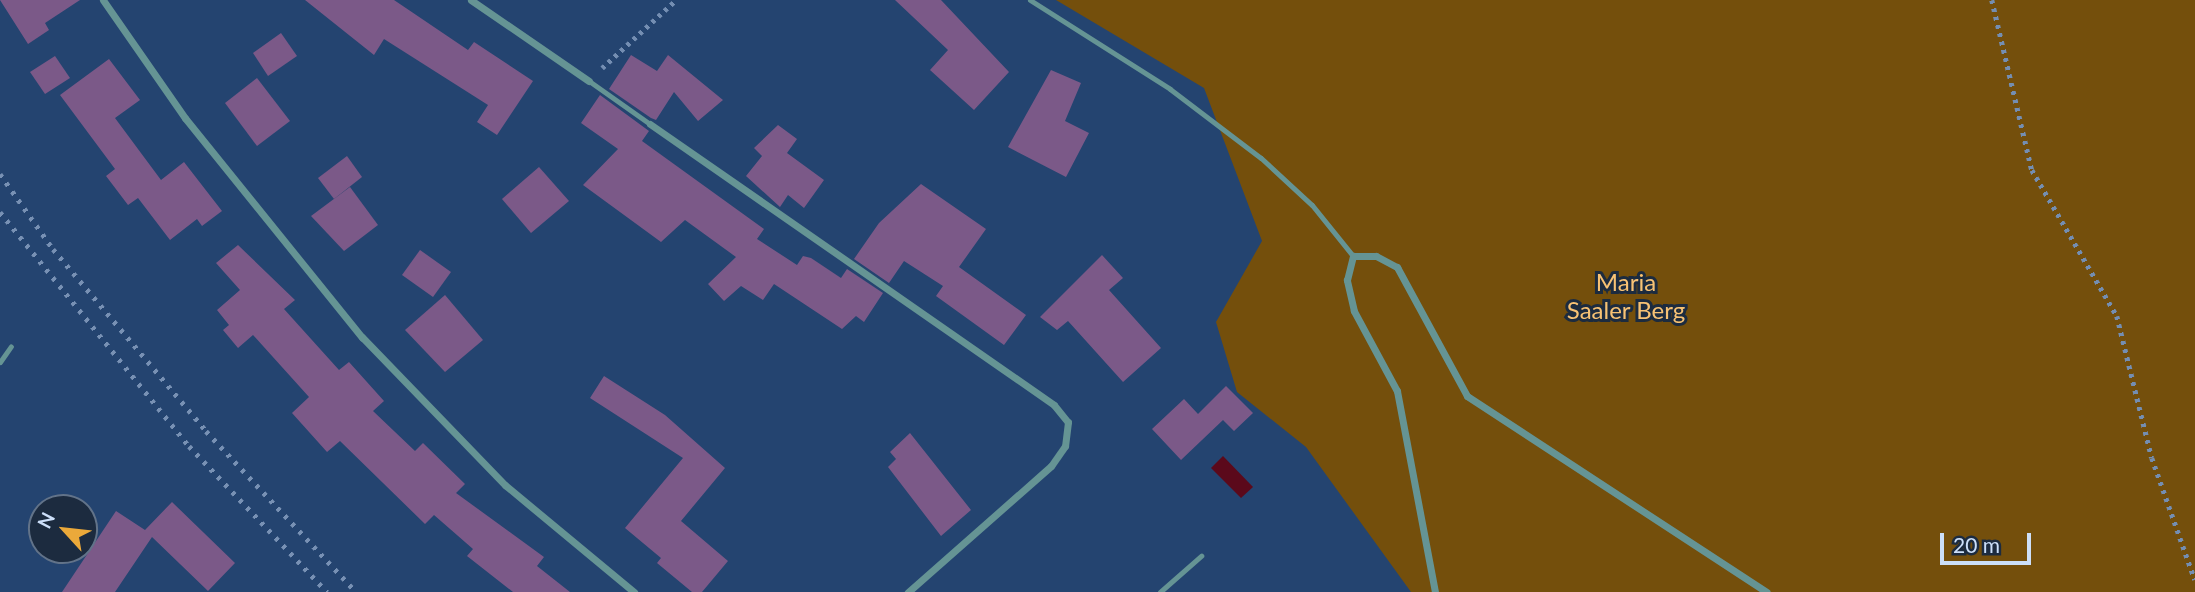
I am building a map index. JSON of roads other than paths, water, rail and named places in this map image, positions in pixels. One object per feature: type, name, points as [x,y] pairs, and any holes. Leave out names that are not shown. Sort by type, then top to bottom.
[{"type":"street","points":[[103,0],[185,118],[362,337],[505,485],[634,592]]},
{"type":"street","points":[[471,0],[589,81]]},
{"type":"street","points":[[650,124],[1054,405],[1068,422],[1065,446],[1051,466],[908,592]]},
{"type":"street","points":[[1435,592],[1397,391],[1354,311],[1348,281],[1353,256],[1376,256],[1397,267],[1467,396],[1767,592]]},
{"type":"lane","points":[[1030,0],[1170,89],[1261,158],[1312,205],[1353,256]]},
{"type":"lane","points":[[589,81],[650,124]]},
{"type":"lane","points":[[0,362],[11,345]]},
{"type":"lane","points":[[1160,592],[1201,556]]},
{"type":"railway","points":[[0,174],[53,249],[206,431],[356,592]]},
{"type":"railway","points":[[0,212],[189,446],[327,592]]},
{"type":"park label","name":"Maria Saaler Berg","points":[[1626,296]]}]
